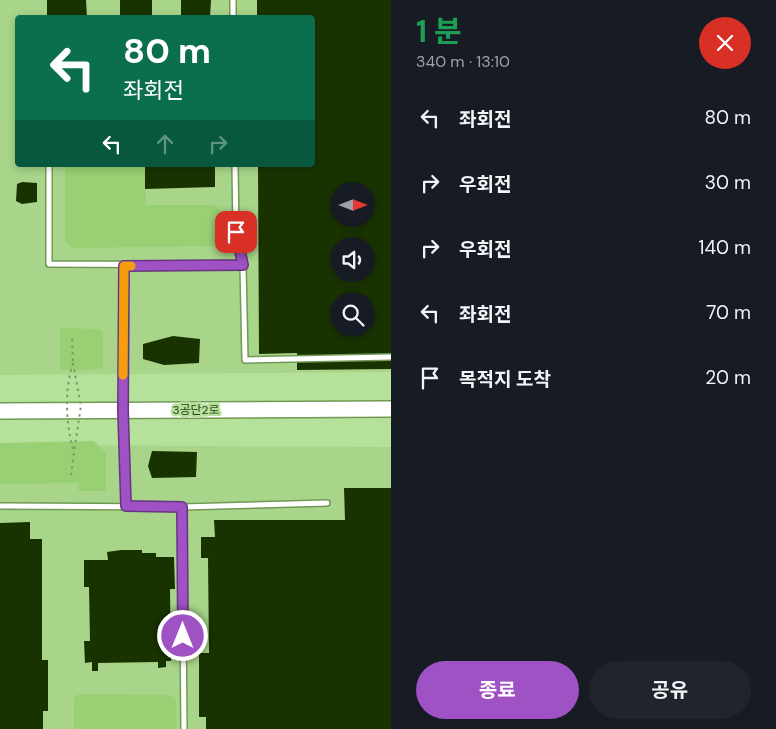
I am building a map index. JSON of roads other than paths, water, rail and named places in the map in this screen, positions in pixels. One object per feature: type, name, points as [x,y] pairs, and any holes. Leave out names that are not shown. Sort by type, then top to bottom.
[{"type":"street","name":"3공단2로","points":[[0,410],[391,409]]},
{"type":"lane","points":[[233,0],[233,15]]},
{"type":"lane","points":[[49,167],[49,264],[124,266],[243,265]]},
{"type":"lane","points":[[235,167],[236,232],[243,265],[245,360],[391,357]]},
{"type":"lane","points":[[124,266],[123,410],[126,506]]},
{"type":"lane","points":[[0,506],[182,507],[327,502]]},
{"type":"lane","points":[[182,507],[184,729]]}]
